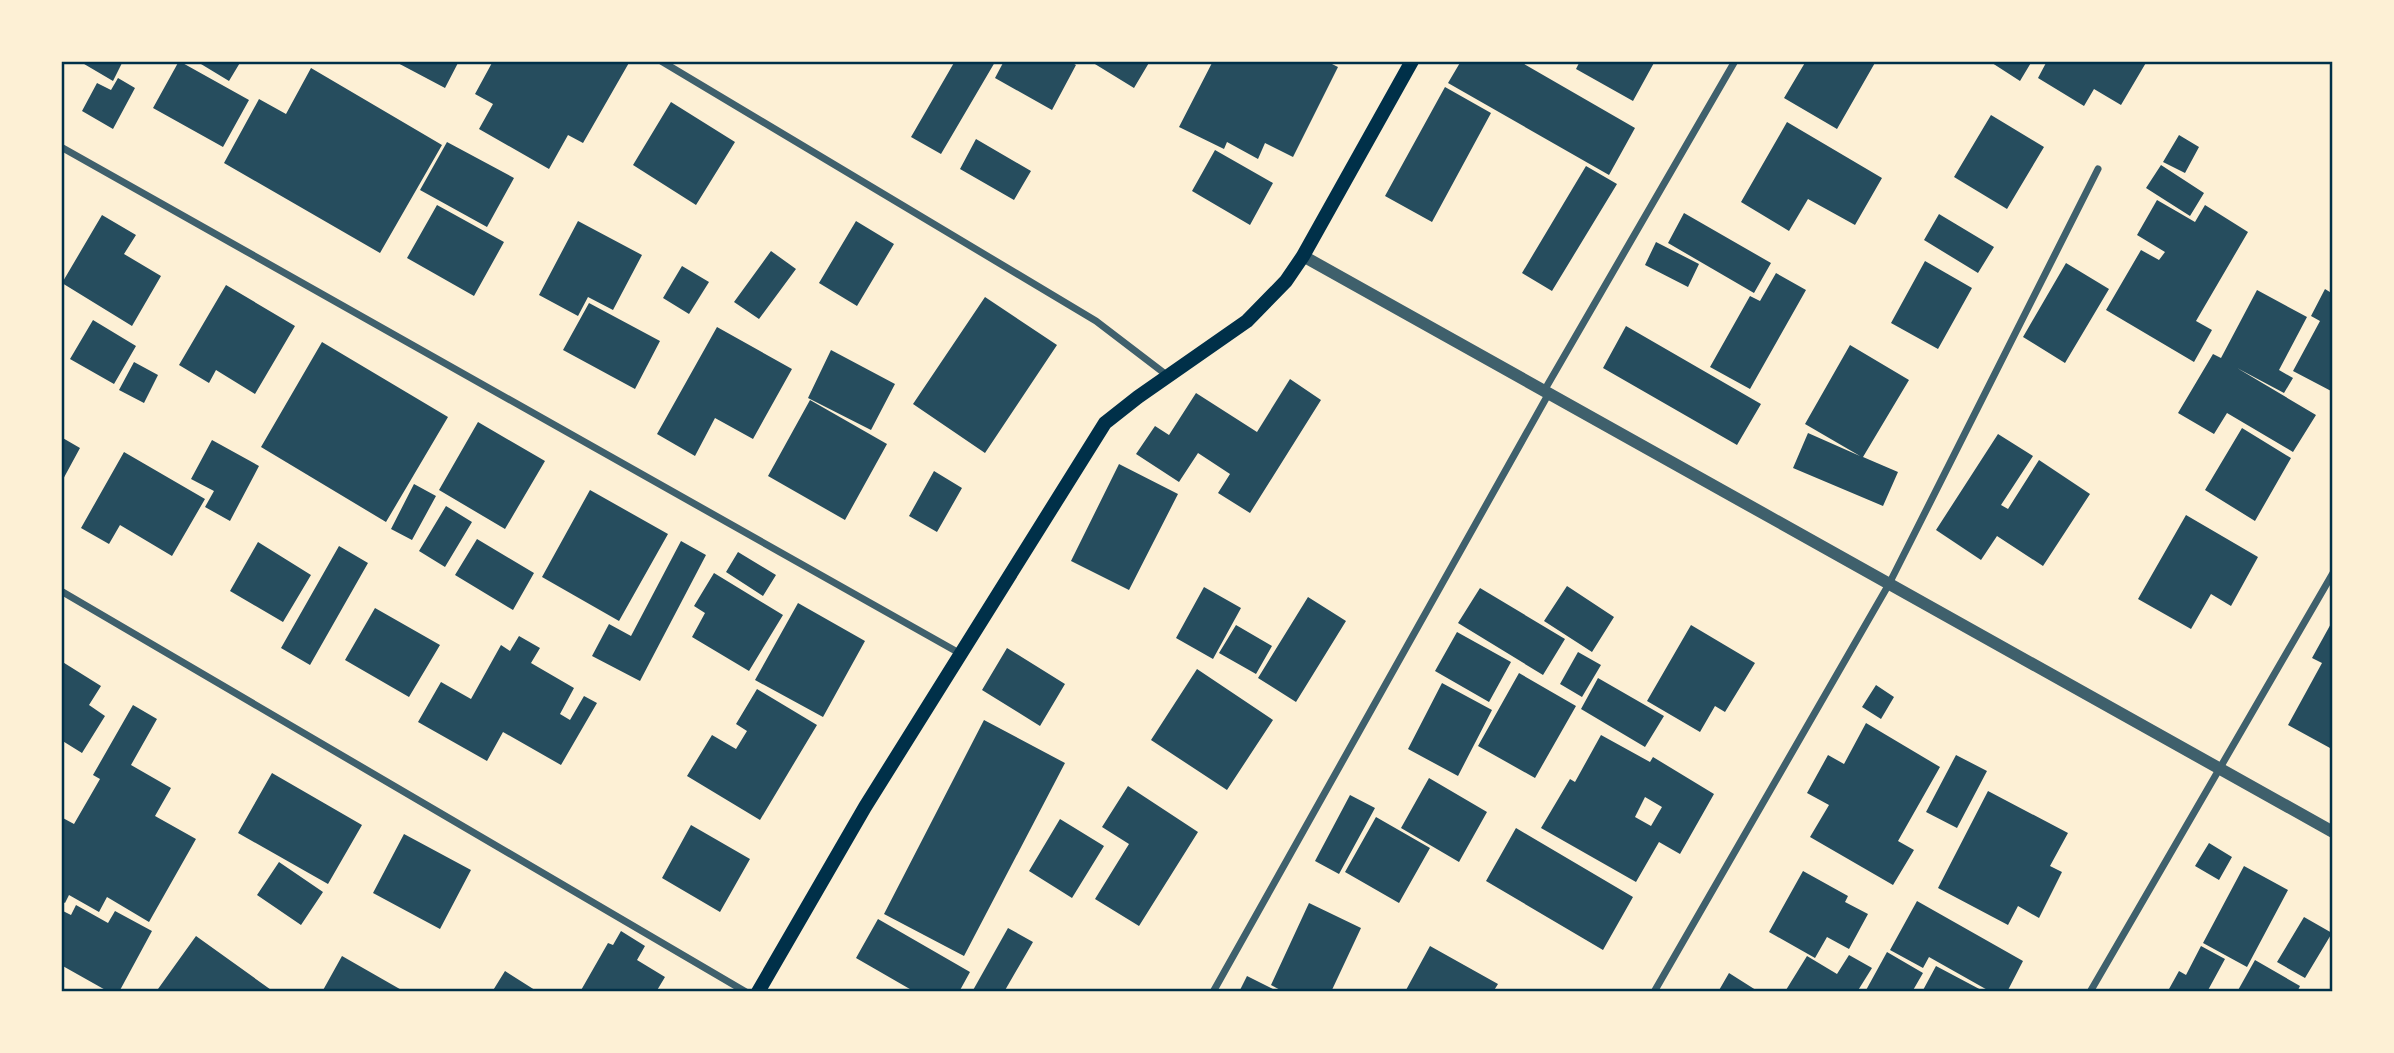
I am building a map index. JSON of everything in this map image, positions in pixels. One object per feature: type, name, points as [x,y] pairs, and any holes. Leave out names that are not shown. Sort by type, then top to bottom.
[{"type":"main road","points":[[758,992],[865,807],[1105,423],[1247,321],[1286,281],[1303,256],[1412,61]]},
{"type":"street","points":[[660,61],[1096,321],[1168,376]]},
{"type":"street","points":[[1213,992],[1546,392],[1735,61]]},
{"type":"street","points":[[61,146],[961,654]]},
{"type":"street","points":[[1654,992],[1889,584],[2098,169]]},
{"type":"street","points":[[1303,256],[2333,832]]},
{"type":"street","points":[[2090,992],[2333,573]]},
{"type":"street","points":[[61,591],[746,992]]},
{"type":"building","points":[[79,61],[123,61],[113,81]]},
{"type":"building","points":[[179,61],[249,100],[223,147],[153,108]]},
{"type":"building","points":[[196,61],[241,61],[229,81]]},
{"type":"building","points":[[394,61],[459,61],[445,88]]},
{"type":"building","points":[[493,61],[630,61],[583,143],[568,135],[549,169],[479,129],[493,104],[475,94]]},
{"type":"building","points":[[955,61],[995,62],[941,154],[911,137]]},
{"type":"building","points":[[1004,61],[1069,61],[1076,65],[1052,110],[995,78]]},
{"type":"building","points":[[1090,61],[1150,61],[1134,88]]},
{"type":"building","points":[[1213,61],[1326,61],[1338,67],[1293,157],[1265,143],[1258,159],[1227,142],[1224,149],[1179,127]]},
{"type":"building","points":[[1461,61],[1519,61],[1635,128],[1609,175],[1448,83]]},
{"type":"building","points":[[1580,61],[1655,61],[1633,101],[1576,69]]},
{"type":"building","points":[[1806,61],[1876,61],[1837,129],[1784,98]]},
{"type":"building","points":[[1989,61],[2032,61],[2020,81]]},
{"type":"building","points":[[2047,61],[2147,61],[2121,105],[2094,89],[2084,106],[2038,78]]},
{"type":"building","points":[[311,68],[442,145],[380,253],[224,163],[259,99],[286,114]]},
{"type":"building","points":[[118,78],[135,88],[113,129],[82,111],[97,83],[111,90]]},
{"type":"building","points":[[1445,87],[1491,113],[1432,222],[1385,196]]},
{"type":"building","points":[[671,102],[735,142],[696,205],[633,165]]},
{"type":"building","points":[[1991,115],[2044,147],[2007,209],[1954,177]]},
{"type":"building","points":[[1787,122],[1882,178],[1855,225],[1808,199],[1789,231],[1741,202]]},
{"type":"building","points":[[2179,135],[2199,147],[2185,173],[2163,162]]},
{"type":"building","points":[[976,139],[1031,171],[1014,200],[960,169]]},
{"type":"building","points":[[447,142],[514,178],[487,227],[420,190]]},
{"type":"building","points":[[1215,150],[1273,183],[1250,225],[1192,191]]},
{"type":"building","points":[[2161,165],[2204,193],[2190,216],[2146,188]]},
{"type":"building","points":[[1586,166],[1617,184],[1552,291],[1522,273]]},
{"type":"building","points":[[2157,200],[2195,222],[2205,205],[2248,232],[2196,321],[2212,330],[2194,362],[2106,310],[2141,250],[2159,260],[2165,252],[2137,235]]},
{"type":"building","points":[[437,205],[504,242],[474,296],[407,258]]},
{"type":"building","points":[[1684,213],[1771,263],[1754,293],[1668,243]]},
{"type":"building","points":[[1939,214],[1994,247],[1978,273],[1924,240]]},
{"type":"building","points":[[102,215],[136,235],[124,254],[161,276],[132,326],[62,283]]},
{"type":"building","points":[[578,221],[642,255],[613,310],[588,297],[578,316],[539,295]]},
{"type":"building","points":[[856,221],[894,244],[857,306],[819,283]]},
{"type":"building","points":[[1656,242],[1699,264],[1688,287],[1645,265]]},
{"type":"building","points":[[771,251],[796,269],[759,319],[734,302]]},
{"type":"building","points":[[1925,261],[1972,288],[1938,349],[1891,323]]},
{"type":"building","points":[[2066,263],[2109,289],[2065,363],[2023,337]]},
{"type":"building","points":[[682,266],[709,282],[689,314],[663,298]]},
{"type":"building","points":[[1776,273],[1806,290],[1750,389],[1710,367],[1750,296],[1760,301]]},
{"type":"building","points":[[226,285],[295,326],[255,394],[216,370],[209,383],[179,365]]},
{"type":"building","points":[[2325,289],[2333,294],[2333,392],[2293,371],[2320,321],[2311,316]]},
{"type":"building","points":[[2257,290],[2307,317],[2279,370],[2293,378],[2284,393],[2237,368],[2316,415],[2293,452],[2227,413],[2214,434],[2178,413],[2213,354],[2221,358]]},
{"type":"building","points":[[985,297],[1057,345],[985,453],[913,404]]},
{"type":"building","points":[[589,303],[660,341],[635,389],[563,350]]},
{"type":"building","points":[[93,320],[136,346],[114,384],[70,359]]},
{"type":"building","points":[[1626,326],[1761,404],[1737,445],[1603,368]]},
{"type":"building","points":[[717,327],[792,369],[753,439],[715,418],[695,456],[657,434]]},
{"type":"building","points":[[322,342],[448,417],[386,522],[261,447]]},
{"type":"building","points":[[1850,345],[1909,380],[1863,457],[1898,472],[1883,506],[1793,468],[1808,433],[1860,456],[1805,424]]},
{"type":"building","points":[[831,350],[895,384],[871,430],[808,398]]},
{"type":"building","points":[[134,362],[158,375],[144,403],[119,390]]},
{"type":"building","points":[[1290,379],[1321,400],[1250,513],[1218,493],[1230,474],[1198,453],[1179,482],[1136,454],[1155,426],[1169,435],[1196,393],[1257,432]]},
{"type":"building","points":[[810,400],[887,444],[845,520],[768,476]]},
{"type":"building","points":[[478,422],[545,461],[505,529],[439,490]]},
{"type":"building","points":[[2242,428],[2291,458],[2255,521],[2205,490]]},
{"type":"building","points":[[1998,434],[2033,456],[2001,505],[2008,509],[2039,460],[2090,494],[2043,566],[1997,536],[1981,560],[1936,530]]},
{"type":"building","points":[[61,437],[80,448],[61,483]]},
{"type":"building","points":[[212,440],[259,466],[230,521],[205,507],[214,491],[191,479]]},
{"type":"building","points":[[124,452],[205,499],[172,556],[120,525],[109,544],[81,528]]},
{"type":"building","points":[[1119,464],[1178,494],[1129,590],[1071,561]]},
{"type":"building","points":[[934,471],[962,488],[937,532],[909,516]]},
{"type":"building","points":[[414,484],[436,496],[412,540],[391,529]]},
{"type":"building","points":[[590,490],[668,534],[619,621],[542,577]]},
{"type":"building","points":[[446,506],[472,522],[445,567],[419,551]]},
{"type":"building","points":[[2186,515],[2258,557],[2231,606],[2211,594],[2191,629],[2138,599]]},
{"type":"building","points":[[477,539],[534,573],[513,610],[455,575]]},
{"type":"building","points":[[681,541],[706,555],[640,681],[592,656],[609,624],[631,636]]},
{"type":"building","points":[[258,542],[311,575],[283,622],[230,591]]},
{"type":"building","points":[[339,546],[368,563],[310,665],[281,648]]},
{"type":"building","points":[[738,552],[776,575],[763,596],[726,572]]},
{"type":"building","points":[[714,573],[783,615],[749,671],[692,637],[705,613],[694,606]]},
{"type":"building","points":[[1567,586],[1614,617],[1592,652],[1544,621]]},
{"type":"building","points":[[1204,587],[1241,608],[1213,659],[1176,638]]},
{"type":"building","points":[[1480,588],[1565,639],[1543,675],[1458,623]]},
{"type":"building","points":[[1308,597],[1346,621],[1296,702],[1258,678]]},
{"type":"building","points":[[798,603],[865,641],[823,717],[755,680]]},
{"type":"building","points":[[375,608],[440,645],[409,697],[345,660]]},
{"type":"building","points":[[2333,620],[2333,742],[2330,748],[2288,725],[2322,663],[2312,658]]},
{"type":"building","points":[[1236,625],[1272,646],[1256,674],[1219,653]]},
{"type":"building","points":[[1691,625],[1755,663],[1725,712],[1715,706],[1700,732],[1647,701]]},
{"type":"building","points":[[1457,632],[1511,662],[1489,702],[1435,671]]},
{"type":"building","points":[[519,636],[540,648],[531,663],[574,688],[560,714],[570,720],[584,696],[597,703],[561,765],[503,732],[487,761],[418,722],[441,682],[471,699],[501,645],[510,651]]},
{"type":"building","points":[[1007,648],[1065,684],[1040,726],[982,690]]},
{"type":"building","points":[[1578,652],[1601,665],[1582,697],[1560,684]]},
{"type":"building","points":[[61,661],[101,686],[89,705],[105,716],[82,753],[61,740]]},
{"type":"building","points":[[1197,669],[1273,720],[1227,790],[1151,740]]},
{"type":"building","points":[[1519,673],[1576,706],[1535,778],[1478,746]]},
{"type":"building","points":[[1598,678],[1664,716],[1645,747],[1581,709]]},
{"type":"building","points":[[1442,683],[1492,710],[1458,776],[1408,749]]},
{"type":"building","points":[[1876,685],[1894,697],[1881,719],[1862,707]]},
{"type":"building","points":[[757,689],[817,725],[760,820],[687,776],[712,735],[736,749],[747,731],[736,724]]},
{"type":"building","points":[[133,705],[157,719],[131,765],[171,788],[155,816],[196,839],[149,922],[107,897],[99,912],[69,895],[65,903],[61,901],[61,817],[74,824],[100,779],[93,775]]},
{"type":"building","points":[[984,720],[1065,763],[964,956],[884,914]]},
{"type":"building","points":[[1866,723],[1940,767],[1898,841],[1914,850],[1893,885],[1810,837],[1829,805],[1807,793],[1828,755],[1844,764]]},
{"type":"building","points":[[1601,735],[1650,762],[1653,757],[1714,794],[1680,854],[1659,842],[1636,882],[1541,828],[1570,779],[1575,782]],"holes":[[[1645,797],[1662,807],[1651,826],[1635,817]]]},
{"type":"building","points":[[1956,755],[1987,771],[1957,828],[1926,812]]},
{"type":"building","points":[[272,773],[362,825],[328,884],[238,833]]},
{"type":"building","points":[[1429,778],[1487,812],[1459,862],[1401,828]]},
{"type":"building","points":[[1128,786],[1198,832],[1139,926],[1095,899],[1129,844],[1102,827]]},
{"type":"building","points":[[1988,791],[2068,833],[2050,866],[2062,872],[2039,918],[2018,906],[2008,925],[1938,888]]},
{"type":"building","points":[[1350,795],[1375,808],[1339,874],[1315,861]]},
{"type":"building","points":[[1376,817],[1430,848],[1399,903],[1345,872]]},
{"type":"building","points":[[1060,819],[1104,846],[1072,898],[1029,871]]},
{"type":"building","points":[[691,825],[750,859],[720,912],[662,878]]},
{"type":"building","points":[[1516,828],[1633,897],[1603,950],[1486,881]]},
{"type":"building","points":[[404,834],[471,870],[440,929],[373,893]]},
{"type":"building","points":[[2209,843],[2232,857],[2219,880],[2195,866]]},
{"type":"building","points":[[279,862],[323,892],[301,925],[257,895]]},
{"type":"building","points":[[2244,866],[2288,890],[2247,967],[2203,943]]},
{"type":"building","points":[[1803,871],[1848,896],[1845,902],[1868,914],[1849,949],[1827,937],[1815,958],[1769,932]]},
{"type":"building","points":[[1917,901],[2023,961],[2007,992],[1991,992],[1929,957],[1923,968],[1890,950]]},
{"type":"building","points":[[1309,903],[1361,928],[1331,992],[1284,992],[1271,985]]},
{"type":"building","points":[[76,905],[108,923],[115,911],[152,931],[119,992],[109,992],[61,965],[61,910],[71,915]]},
{"type":"building","points":[[2304,917],[2332,933],[2305,978],[2277,962]]},
{"type":"building","points":[[878,919],[970,972],[959,992],[915,992],[856,958]]},
{"type":"building","points":[[1008,928],[1033,942],[1004,992],[972,992]]},
{"type":"building","points":[[621,931],[645,946],[637,960],[665,977],[656,992],[580,992],[608,943],[613,945]]},
{"type":"building","points":[[196,936],[274,992],[162,992],[158,989]]},
{"type":"building","points":[[1430,946],[1498,984],[1493,992],[1406,990]]},
{"type":"building","points":[[2201,946],[2225,959],[2207,992],[2174,992],[2169,989],[2179,971],[2186,975]]},
{"type":"building","points":[[1887,952],[1923,973],[1912,992],[1865,992]]},
{"type":"building","points":[[1849,955],[1872,968],[1857,992],[1786,990],[1807,956],[1837,974]]},
{"type":"building","points":[[342,956],[405,992],[322,992]]},
{"type":"building","points":[[2255,960],[2300,986],[2297,992],[2237,992]]},
{"type":"building","points":[[1936,966],[1985,992],[1922,992]]},
{"type":"building","points":[[505,971],[538,992],[492,992]]},
{"type":"building","points":[[1729,973],[1759,992],[1718,992]]},
{"type":"building","points":[[1247,976],[1279,992],[1239,992]]}]
